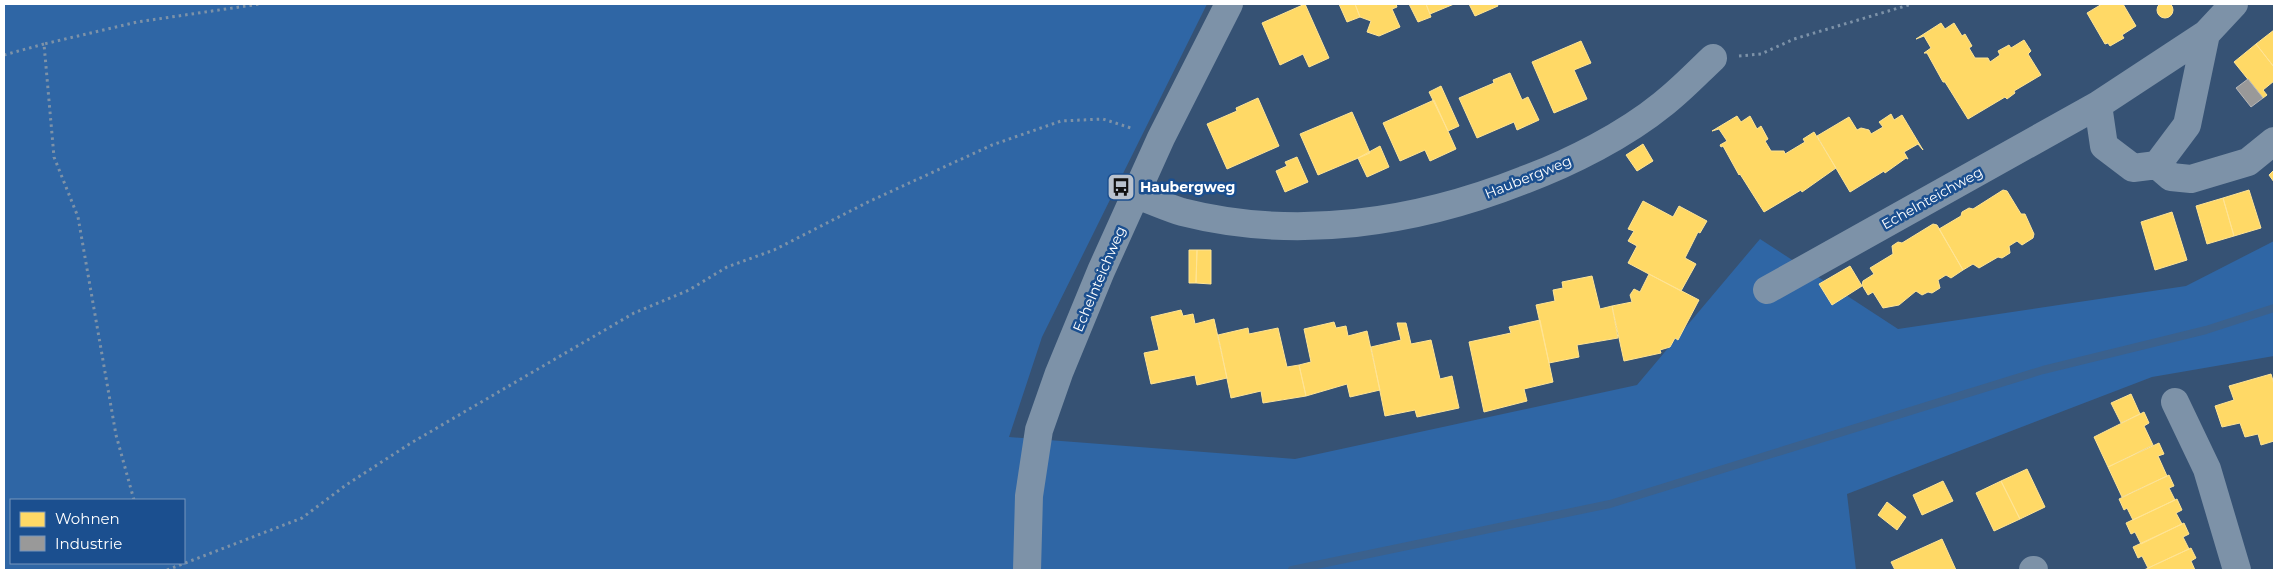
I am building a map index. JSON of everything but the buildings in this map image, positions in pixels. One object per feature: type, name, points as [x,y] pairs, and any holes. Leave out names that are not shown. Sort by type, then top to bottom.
[{"type":"street","name":"Echelnteichweg","points":[[1027,570],[1029,496],[1039,430],[1067,354],[1161,138],[1229,4]]},
{"type":"street","name":"Echelnteichweg","points":[[1767,290],[2098,105],[2206,34],[2234,4]]},
{"type":"street","points":[[2098,105],[2104,146],[2133,168],[2157,165],[2188,125],[2206,34]]},
{"type":"street","name":"Haubergweg","points":[[1136,195],[1181,211],[1229,221],[1272,225],[1317,226],[1367,222],[1431,211],[1482,197],[1554,169],[1600,146],[1663,105],[1714,58]]},
{"type":"street","points":[[2157,165],[2171,177],[2191,179],[2248,162],[2274,142]]},
{"type":"street","points":[[2175,402],[2207,469],[2237,570]]},
{"type":"path","points":[[4,55],[137,22],[260,4]]},
{"type":"path","points":[[1714,58],[1761,54],[1794,39],[1912,4]]},
{"type":"path","points":[[44,44],[54,157],[78,217],[116,435],[134,499]]},
{"type":"path","points":[[185,563],[302,518],[346,485],[411,443],[634,313],[689,290],[727,267],[774,250],[868,202],[992,145],[1061,121],[1103,119],[1161,138]]},
{"type":"path","points":[[167,570],[183,564]]},
{"type":"shaded area","points":[[4,4],[1207,4],[1042,337],[1009,437],[1295,459],[1637,385],[1760,239],[1898,329],[2186,286],[2274,241],[2274,356],[2152,377],[1847,494],[1856,570],[4,570]]},
{"type":"waterway","points":[[1292,570],[1610,504],[2043,370],[2206,330],[2274,308]]},
{"type":"place","name":"Haubergweg","points":[[1121,187]]}]
